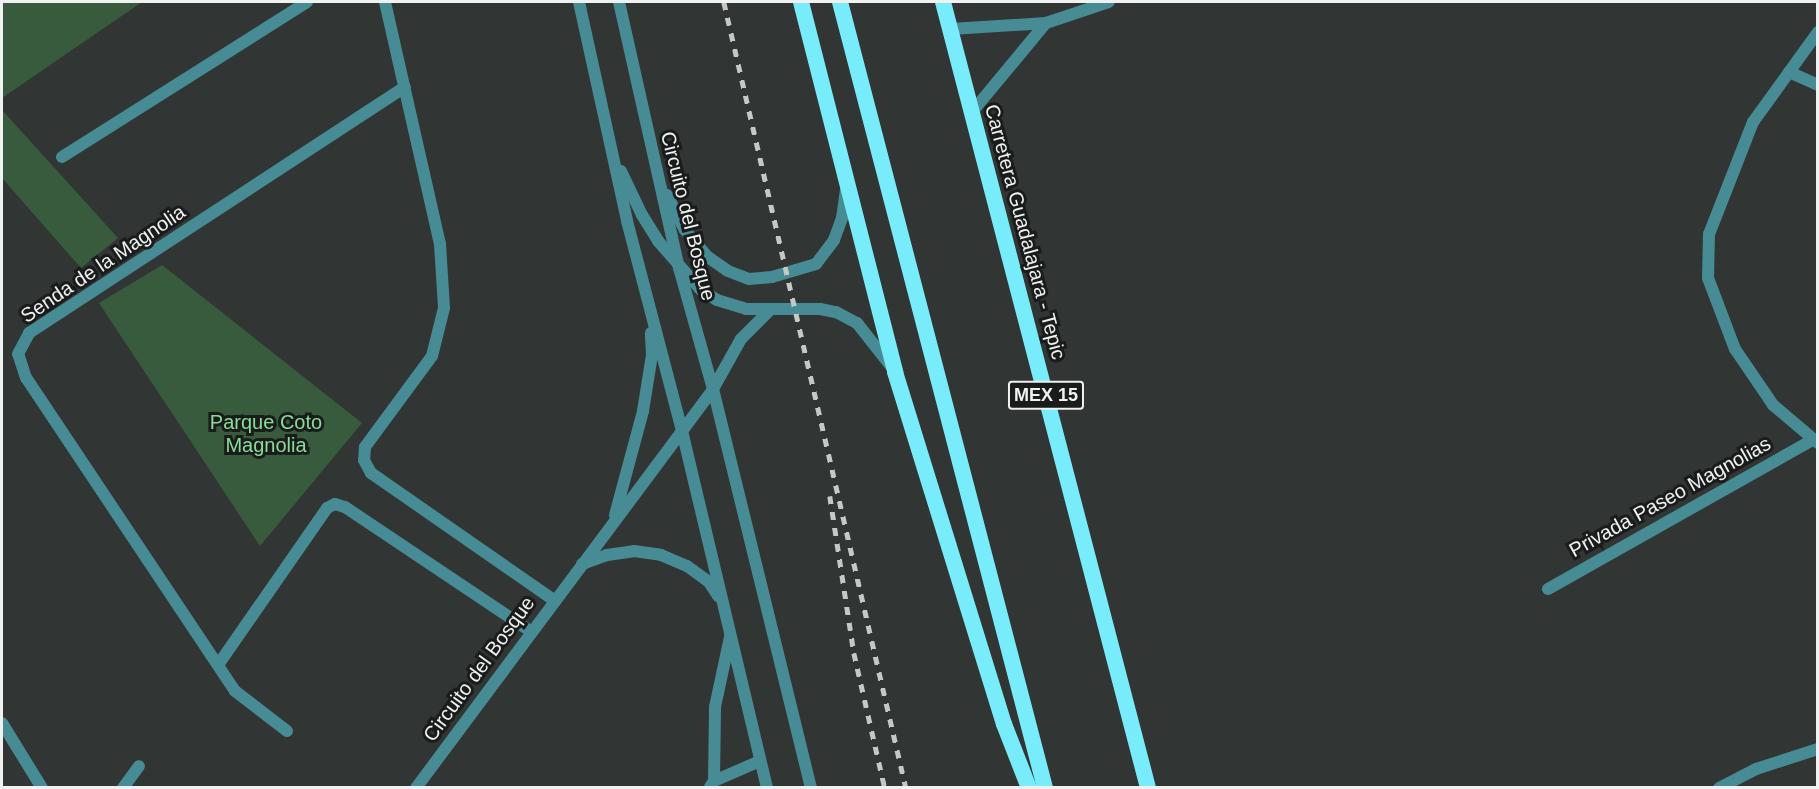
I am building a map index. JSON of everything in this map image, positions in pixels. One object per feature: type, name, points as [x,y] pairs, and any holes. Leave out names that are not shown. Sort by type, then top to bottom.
[{"type":"highway","points":[[801,2],[895,372],[1004,724],[1029,788]]},
{"type":"highway","points":[[840,2],[1045,788]]},
{"type":"highway","name":"Carretera Guadalajara - Tepic","points":[[943,2],[1148,788]]},
{"type":"street","points":[[62,157],[307,2]]},
{"type":"street","points":[[386,2],[440,244],[444,308],[432,356],[365,447],[364,460],[371,472],[554,600]]},
{"type":"street","points":[[579,2],[612,152],[682,430],[767,788]]},
{"type":"street","name":"Circuito del Bosque","points":[[416,788],[530,631],[713,389],[679,268],[619,2]]},
{"type":"street","points":[[951,29],[1047,23],[1109,2]]},
{"type":"street","points":[[972,112],[1047,23]]},
{"type":"street","points":[[1815,441],[1773,405],[1735,349],[1708,279],[1709,234],[1753,122],[1818,32]]},
{"type":"street","points":[[1789,72],[1818,85]]},
{"type":"street","name":"Senda de la Magnolia","points":[[287,731],[235,692],[26,378],[18,354],[29,333],[405,87]]},
{"type":"street","points":[[612,152],[642,215],[679,268],[700,289],[717,300],[746,309],[820,309],[836,312],[857,323],[863,329],[895,372]]},
{"type":"street","points":[[658,178],[685,230],[708,257],[728,271],[749,279],[772,277],[816,264],[834,240],[842,218],[846,195],[846,172]]},
{"type":"street","points":[[614,522],[643,411],[652,355],[649,306]]},
{"type":"street","points":[[770,310],[741,339],[713,389],[812,788]]},
{"type":"street","name":"Privada Paseo Magnolias","points":[[1548,589],[1815,441]]},
{"type":"street","points":[[218,665],[327,508],[335,504],[345,507],[530,631]]},
{"type":"street","points":[[581,565],[607,555],[634,551],[661,555],[687,566],[709,582],[723,604]]},
{"type":"street","points":[[731,634],[715,707],[712,784],[760,761]]},
{"type":"street","points":[[2,723],[42,788]]},
{"type":"street","points":[[1719,788],[1756,769],[1818,748]]},
{"type":"street","points":[[123,788],[139,766]]},
{"type":"green space","points":[[2,2],[142,2],[2,98]]},
{"type":"green space","points":[[2,110],[118,238],[81,268],[2,178]]},
{"type":"green space","name":"Parque Coto Magnolia","points":[[162,265],[362,423],[260,546],[99,303]]},
{"type":"railway","points":[[724,2],[906,788]]},
{"type":"railway","points":[[830,496],[854,653],[885,788]]}]
